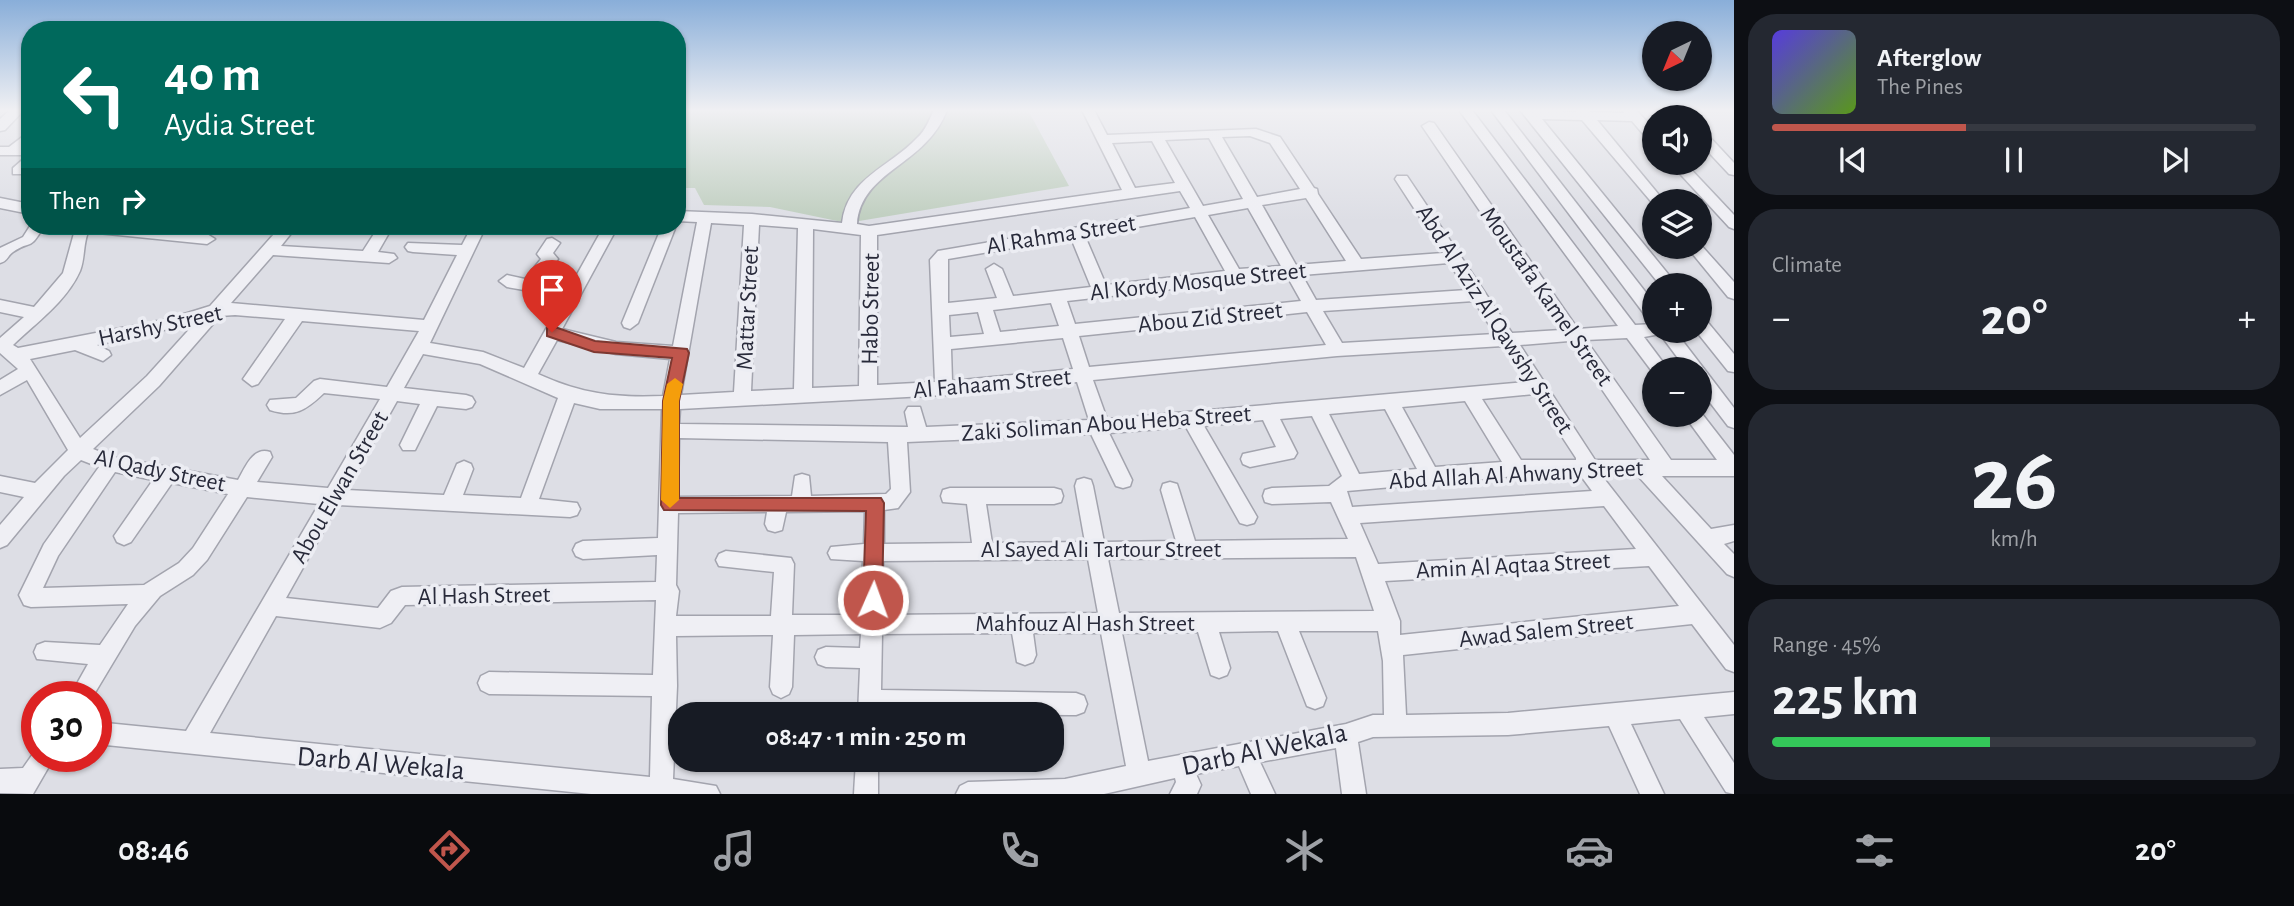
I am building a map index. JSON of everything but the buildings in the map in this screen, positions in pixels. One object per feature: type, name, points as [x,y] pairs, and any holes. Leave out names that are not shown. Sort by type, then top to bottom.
[{"type":"street","name":"Habo Street","points":[[868,392],[861,229],[850,208],[860,190],[917,147]]},
{"type":"street","points":[[1109,147],[1131,194]]},
{"type":"street","points":[[1162,147],[1235,275]]},
{"type":"street","points":[[1221,147],[1337,350]]},
{"type":"street","points":[[1280,147],[1312,192],[1357,265]]},
{"type":"street","name":"Moustafa Kamel Street","points":[[1444,147],[1665,467]]},
{"type":"street","points":[[1494,147],[1650,357]]},
{"type":"street","points":[[1527,147],[1642,299]]},
{"type":"street","points":[[1558,147],[1659,273]]},
{"type":"street","points":[[1612,147],[1647,189]]},
{"type":"street","points":[[1712,148],[1734,171]]},
{"type":"street","points":[[1717,153],[1734,153]]},
{"type":"street","points":[[18,170],[21,167]]},
{"type":"street","points":[[1688,175],[1734,224]]},
{"type":"street","name":"Abd Al Aziz Al Qawshy Street","points":[[1402,179],[1585,457],[1587,470],[1734,662]]},
{"type":"street","points":[[686,216],[861,229],[1184,186]]},
{"type":"street","name":"Al Rahma Street","points":[[944,388],[938,260],[943,255],[1312,192]]},
{"type":"street","points":[[0,203],[21,207]]},
{"type":"street","points":[[661,791],[668,626],[671,401],[705,217]]},
{"type":"street","name":"Mattar Street","points":[[742,397],[752,219]]},
{"type":"street","points":[[803,395],[806,223]]},
{"type":"street","points":[[1076,232],[1101,291]]},
{"type":"street","points":[[0,258],[8,248],[28,241],[32,235]]},
{"type":"street","points":[[6,349],[35,313],[65,284],[73,270],[74,247],[80,235]]},
{"type":"street","points":[[179,235],[207,239]]},
{"type":"street","points":[[0,539],[38,492],[153,382],[283,235]]},
{"type":"street","points":[[353,271],[380,235]]},
{"type":"street","name":"Abou Elwan Street","points":[[191,744],[419,347],[474,235]]},
{"type":"street","points":[[527,378],[606,235]]},
{"type":"street","points":[[630,323],[665,235]]},
{"type":"street","points":[[529,285],[551,259],[545,254],[552,243]]},
{"type":"street","points":[[413,247],[466,251]]},
{"type":"street","points":[[270,250],[389,258]]},
{"type":"street","name":"Al Kordy Mosque Street","points":[[942,310],[1235,275],[1454,257]]},
{"type":"street","points":[[1705,259],[1734,293]]},
{"type":"street","points":[[994,270],[1007,302]]},
{"type":"street","points":[[507,281],[574,293]]},
{"type":"street","name":"Abou Zid Street","points":[[943,344],[1069,332],[1108,334],[1312,306],[1479,295]]},
{"type":"street","points":[[1057,296],[1098,426],[1123,480]]},
{"type":"street","points":[[984,305],[994,339]]},
{"type":"street","points":[[0,306],[35,313]]},
{"type":"street","name":"Harshy Street","points":[[6,349],[76,343],[168,325],[217,310],[430,326]]},
{"type":"street","points":[[252,379],[298,314]]},
{"type":"street","name":"Al Fahaam Street","points":[[419,347],[483,358],[568,395],[624,403],[944,388],[1337,350],[1506,337],[1642,331]]},
{"type":"street","points":[[552,332],[594,346],[681,353]]},
{"type":"street","points":[[1712,339],[1734,366]]},
{"type":"street","points":[[76,343],[103,355]]},
{"type":"street","points":[[1675,343],[1686,357]]},
{"type":"street","name":"Al Qady Street","points":[[6,349],[30,370],[78,452],[111,464],[242,488],[334,497],[570,509]]},
{"type":"street","points":[[0,388],[30,370]]},
{"type":"street","points":[[276,404],[300,405],[320,386],[466,402]]},
{"type":"street","name":"Zaki Soliman Abou Heba Street","points":[[672,431],[918,435],[1098,426],[1539,387]]},
{"type":"street","points":[[1712,392],[1734,421]]},
{"type":"street","points":[[1471,394],[1516,468]]},
{"type":"street","points":[[527,507],[568,395]]},
{"type":"street","points":[[409,445],[432,398]]},
{"type":"street","points":[[1390,401],[1430,476]]},
{"type":"street","points":[[1317,407],[1354,482]]},
{"type":"street","points":[[914,412],[918,435]]},
{"type":"street","points":[[1250,459],[1288,454],[1268,412]]},
{"type":"street","points":[[1189,418],[1247,517]]},
{"type":"street","points":[[1702,427],[1734,468]]},
{"type":"street","points":[[670,505],[776,514],[801,504],[891,502],[901,492],[897,435]]},
{"type":"street","points":[[90,681],[128,619],[149,594],[194,561],[263,457]]},
{"type":"street","points":[[111,464],[51,550],[29,595],[31,598],[149,594]]},
{"type":"street","name":"Abd Allah Al Ahwany Street","points":[[1337,494],[1343,483],[1516,468],[1734,468]]},
{"type":"street","points":[[1643,468],[1734,568]]},
{"type":"street","points":[[450,504],[464,469]]},
{"type":"street","points":[[124,536],[167,475]]},
{"type":"street","points":[[801,504],[802,482]]},
{"type":"street","points":[[0,484],[38,492]]},
{"type":"street","points":[[1084,486],[1139,775]]},
{"type":"street","points":[[1170,490],[1188,549]]},
{"type":"street","points":[[1272,496],[1337,494],[1363,548],[1390,621],[1394,646],[1395,724]]},
{"type":"street","points":[[950,496],[1054,496]]},
{"type":"street","points":[[975,496],[983,550]]},
{"type":"street","points":[[1347,516],[1608,498]]},
{"type":"street","points":[[870,702],[875,503]]},
{"type":"street","points":[[1707,538],[1734,533]]},
{"type":"street","points":[[583,550],[669,546]]},
{"type":"street","name":"Al Sayed Ali Tartour Street","points":[[838,553],[1363,548]]},
{"type":"street","name":"Amin Al Aqtaa Street","points":[[1372,573],[1653,557]]},
{"type":"street","points":[[726,561],[784,564],[781,687]]},
{"type":"street","name":"Al Hash Street","points":[[269,606],[380,618],[388,613],[393,601],[402,596],[668,592]]},
{"type":"street","name":"Awad Salem Street","points":[[1394,646],[1698,614]]},
{"type":"street","points":[[1284,621],[1315,698]]},
{"type":"street","name":"Mahfouz Al Hash Street","points":[[668,626],[1390,621]]},
{"type":"street","points":[[1206,622],[1219,668]]},
{"type":"street","points":[[1022,624],[1025,655]]},
{"type":"street","points":[[45,652],[106,655]]},
{"type":"street","points":[[826,657],[871,658]]},
{"type":"street","points":[[489,683],[666,686]]},
{"type":"street","name":"Darb Al Wekala","points":[[968,794],[1065,791],[1181,765],[1346,735],[1359,728],[1395,724],[1442,727],[1734,703]]},
{"type":"street","points":[[1064,704],[1076,704]]},
{"type":"street","points":[[1686,708],[1734,784]]},
{"type":"street","points":[[1615,714],[1652,794]]},
{"type":"street","name":"Darb Al Wekala","points":[[112,735],[708,794]]},
{"type":"street","points":[[1346,735],[1354,794]]},
{"type":"street","points":[[1245,754],[1263,794]]},
{"type":"street","points":[[1181,765],[1189,785],[1182,794]]},
{"type":"street","points":[[866,794],[867,772]]},
{"type":"street","points":[[0,781],[25,786]]},
{"type":"green space","points":[[686,147],[1048,147],[1069,186],[847,223],[770,207],[704,205],[695,188],[686,188]]},
{"type":"slow traffic","points":[[670,500],[671,401],[675,384]]},
{"type":"route","points":[[552,332],[594,346],[620,351],[681,353],[671,401],[670,505],[875,503],[873,600]]}]
